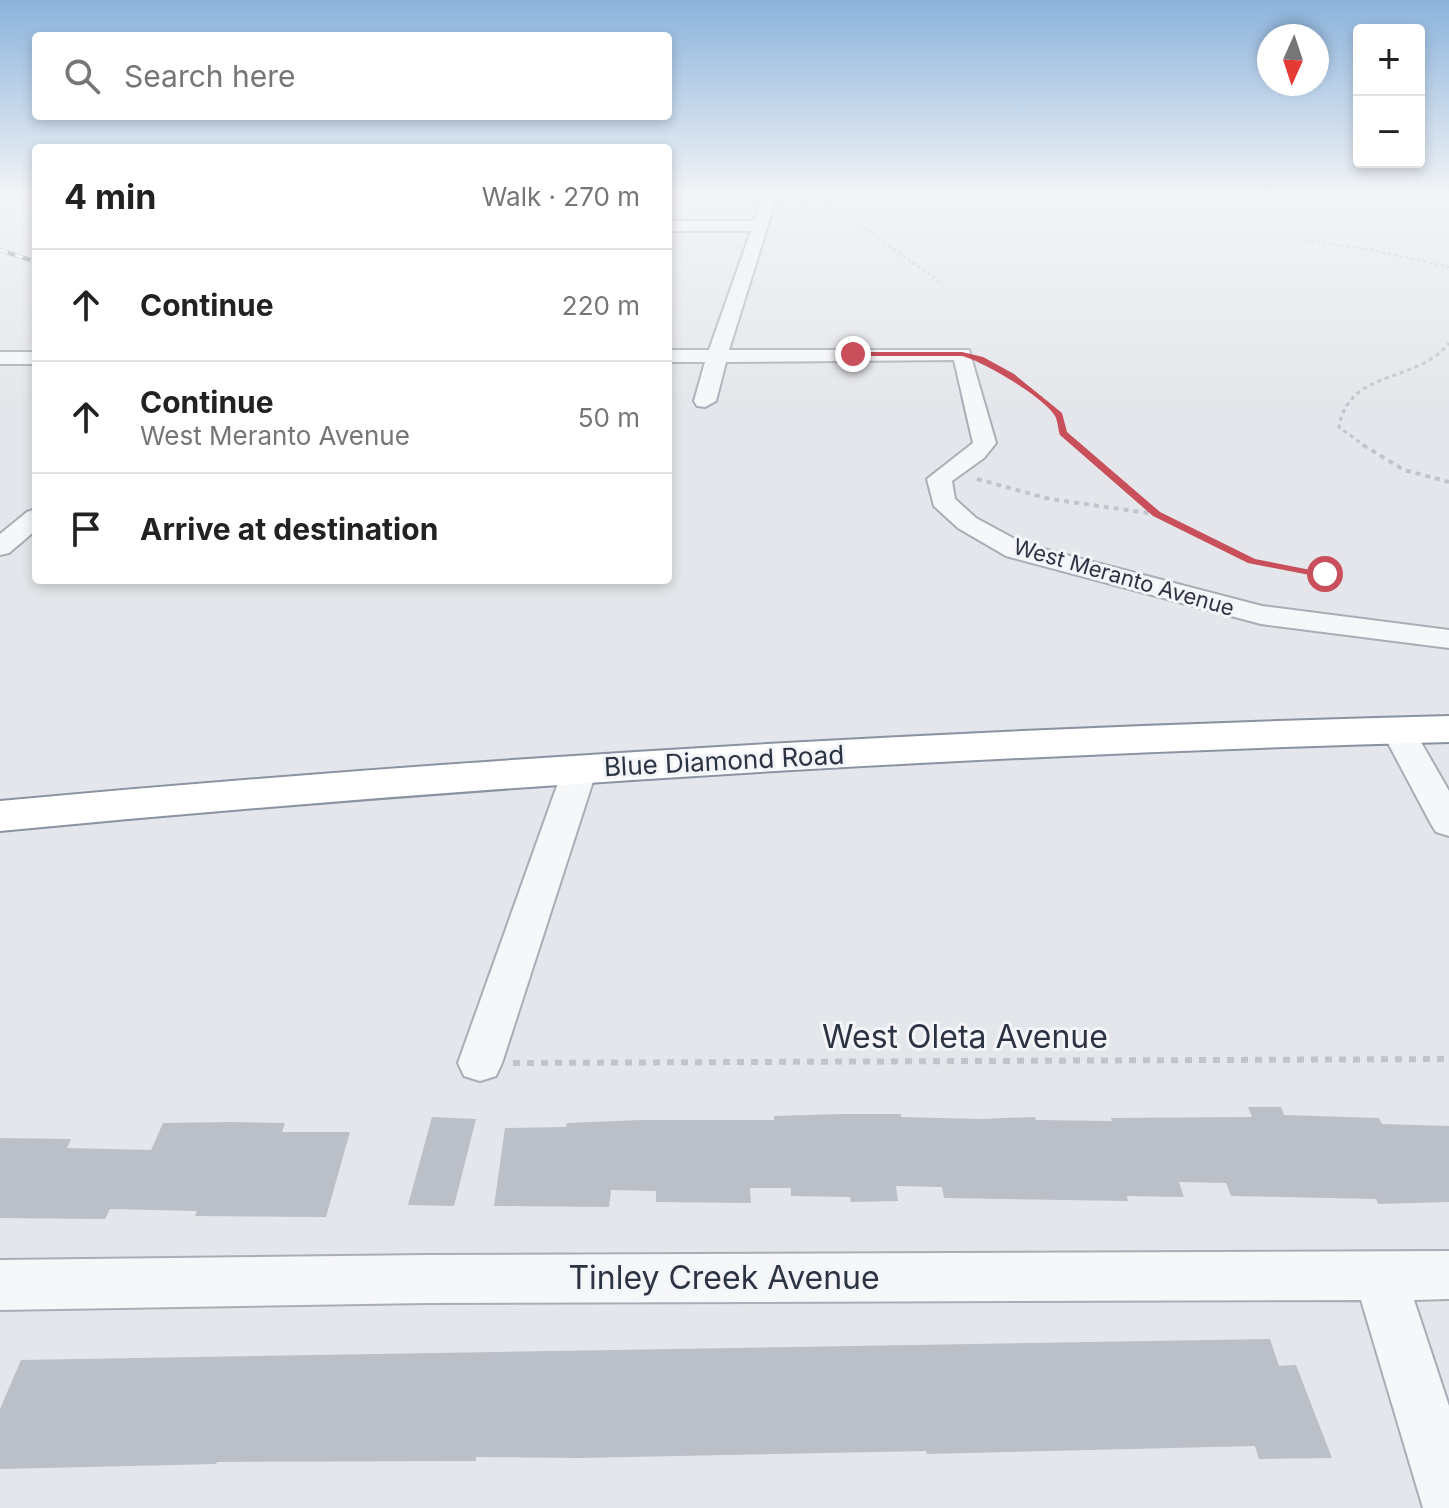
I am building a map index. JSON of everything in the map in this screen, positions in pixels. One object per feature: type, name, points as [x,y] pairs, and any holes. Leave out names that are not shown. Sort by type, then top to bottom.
[{"type":"highway","name":"Blue Diamond Road","points":[[0,788],[576,740],[917,722],[1449,703]]},
{"type":"highway","name":"Blue Diamond Road","points":[[0,816],[580,769],[959,748],[1449,729]]},
{"type":"street","points":[[705,401],[747,266]]},
{"type":"street","points":[[672,356],[972,350],[985,443],[978,455],[950,470]]},
{"type":"street","points":[[0,358],[32,358]]},
{"type":"street","name":"West Meranto Avenue","points":[[950,470],[939,479],[943,501],[967,523],[1015,550],[1261,615],[1449,639]]},
{"type":"street","points":[[0,547],[32,520]]},
{"type":"street","points":[[1398,730],[1449,824]]},
{"type":"street","points":[[480,1063],[580,769]]},
{"type":"street","points":[[1380,1275],[1449,1499]]},
{"type":"street","name":"Tinley Creek Avenue","points":[[0,1285],[428,1279],[1449,1275]]},
{"type":"path","points":[[918,266],[939,281]]},
{"type":"path","points":[[1449,343],[1435,359],[1367,386],[1343,406],[1339,416],[1339,427],[1379,456],[1407,471],[1435,481],[1449,482]]},
{"type":"path","points":[[972,350],[1059,414],[1063,433],[1156,514],[1252,561],[1340,578]]},
{"type":"path","points":[[950,470],[1050,499],[1156,514]]},
{"type":"path","name":"West Oleta Avenue","points":[[480,1063],[1449,1059]]},
{"type":"building","points":[[1248,1107],[1281,1107],[1284,1115],[1379,1118],[1382,1124],[1449,1126],[1449,1202],[1378,1204],[1376,1199],[1231,1196],[1226,1183],[1179,1182],[1184,1197],[1127,1196],[1128,1201],[944,1198],[942,1187],[896,1186],[898,1201],[851,1202],[850,1197],[791,1196],[791,1188],[750,1188],[751,1203],[656,1202],[656,1191],[611,1190],[609,1207],[494,1206],[505,1128],[566,1127],[567,1123],[640,1120],[774,1120],[774,1116],[842,1114],[1112,1121],[1111,1118],[1252,1117]]},
{"type":"building","points":[[432,1117],[476,1119],[454,1206],[408,1205]]},
{"type":"building","points":[[163,1123],[285,1123],[282,1132],[350,1132],[326,1217],[195,1216],[197,1211],[110,1209],[105,1219],[0,1218],[0,1138],[71,1139],[67,1148],[151,1150]]},
{"type":"building","points":[[1270,1339],[1279,1366],[1296,1365],[1332,1458],[1259,1459],[1255,1446],[927,1454],[926,1451],[476,1457],[476,1461],[217,1462],[0,1469],[0,1409],[21,1360]]},
{"type":"route","points":[[853,354],[962,354],[981,358],[1011,376],[1059,414],[1063,433],[1156,514],[1252,561],[1325,574]]}]
